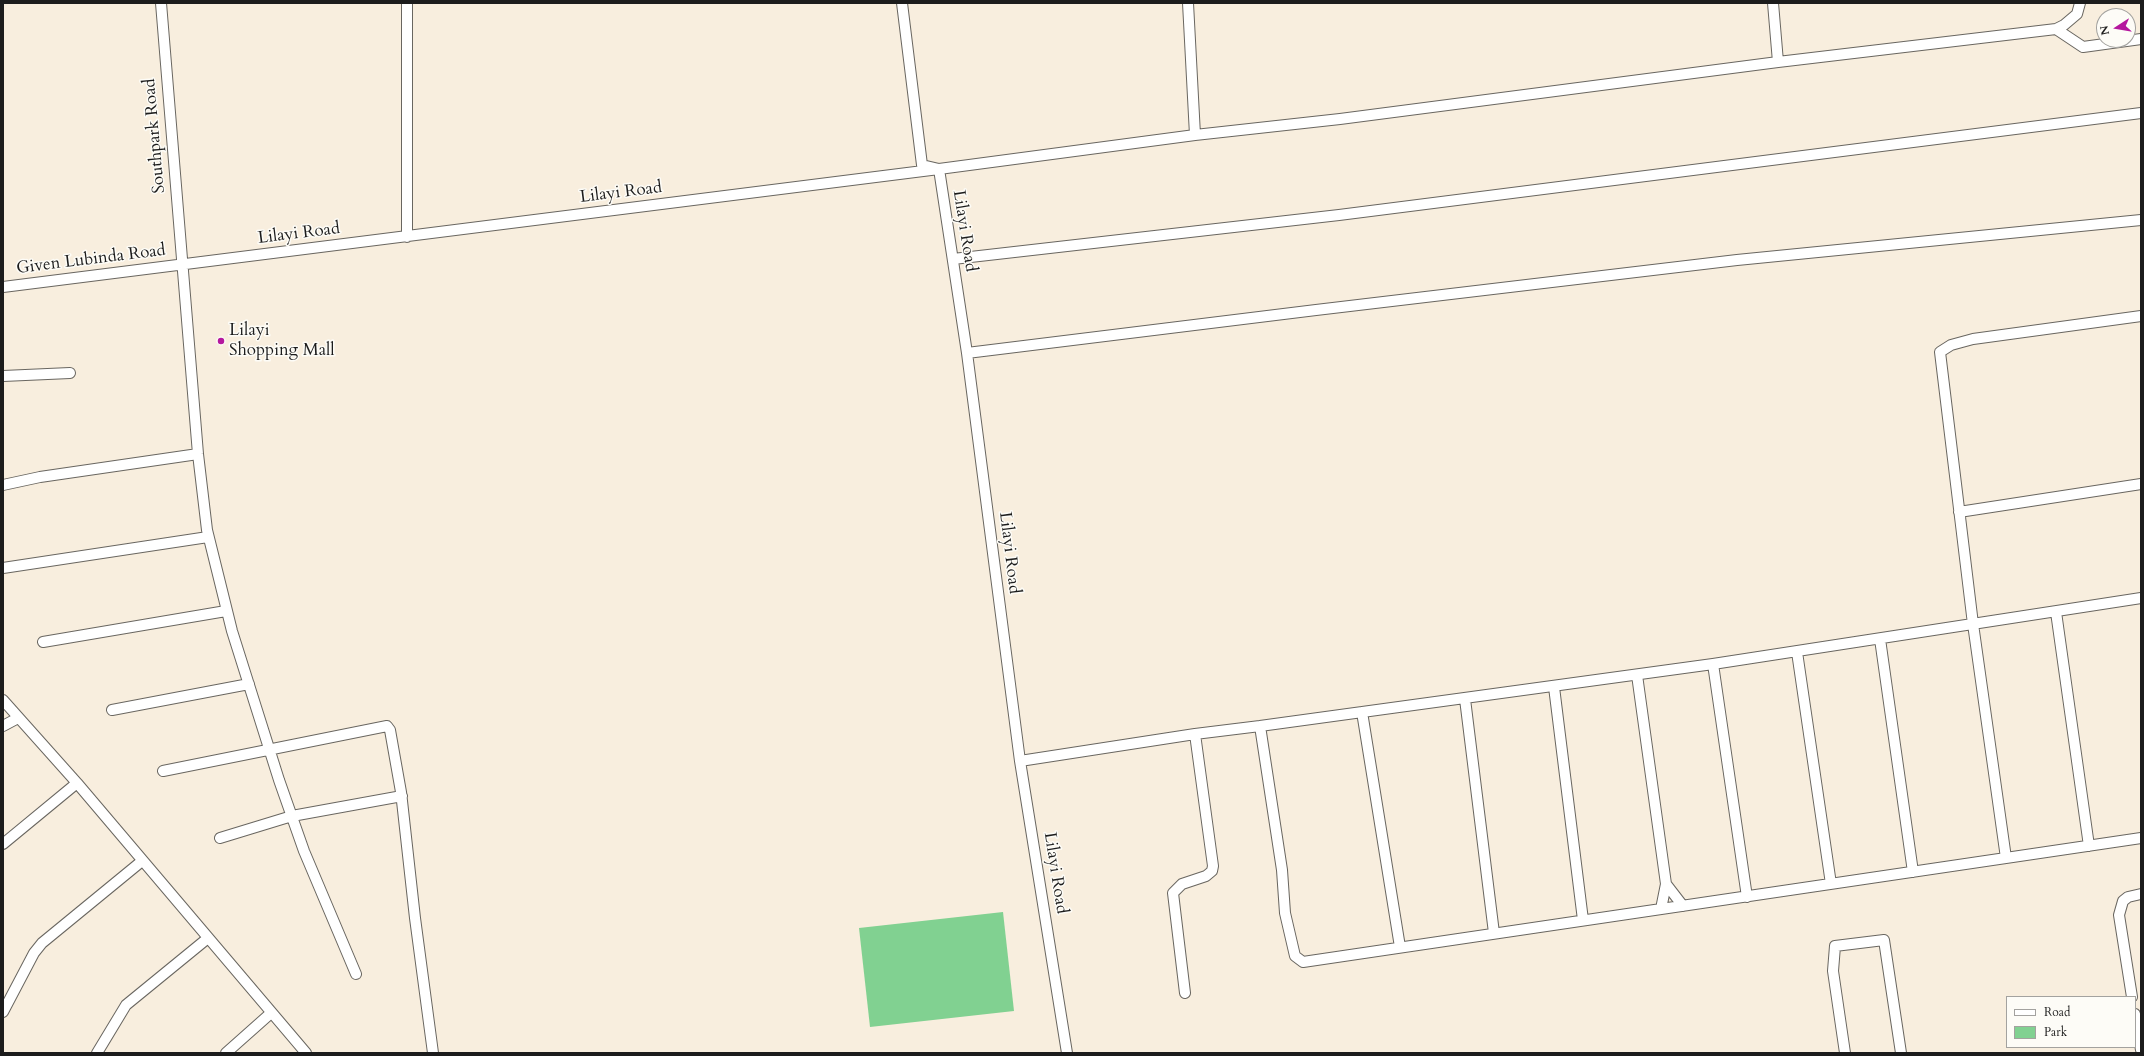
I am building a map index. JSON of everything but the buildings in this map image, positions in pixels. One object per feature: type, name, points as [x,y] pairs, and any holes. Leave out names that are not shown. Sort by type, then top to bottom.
[{"type":"street","name":"Southpark Road","points":[[161,3],[198,454],[208,537],[226,611],[269,750],[304,851],[356,974]]},
{"type":"street","points":[[407,3],[407,237]]},
{"type":"street","points":[[902,3],[922,165],[939,169],[1195,135],[1355,117],[1778,62],[2056,29],[2064,25],[2077,14],[2080,3]]},
{"type":"street","points":[[1188,3],[1195,135]]},
{"type":"street","points":[[1773,3],[1778,62]]},
{"type":"street","points":[[2056,29],[2083,47],[2141,40]]},
{"type":"street","points":[[953,260],[1339,215],[2141,113]]},
{"type":"street","name":"Lilayi Road","points":[[183,265],[939,169],[967,353],[1020,761],[1067,1053]]},
{"type":"street","points":[[967,353],[1738,260],[2141,220]]},
{"type":"street","name":"Given Lubinda Road","points":[[3,287],[183,265]]},
{"type":"street","points":[[2006,858],[1973,624],[1940,352],[1950,345],[1973,339],[2141,316]]},
{"type":"street","points":[[3,376],[70,373]]},
{"type":"street","points":[[3,484],[40,477],[198,454]]},
{"type":"street","points":[[1959,512],[2141,484]]},
{"type":"street","points":[[3,568],[208,537]]},
{"type":"street","points":[[1020,761],[1195,734],[1554,687],[1797,652],[2141,598]]},
{"type":"street","points":[[43,642],[226,611]]},
{"type":"street","points":[[2056,612],[2088,846]]},
{"type":"street","points":[[1880,639],[1913,872]]},
{"type":"street","points":[[1797,652],[1831,884]]},
{"type":"street","points":[[1713,664],[1747,897]]},
{"type":"street","points":[[1637,675],[1666,884],[1661,909]]},
{"type":"street","points":[[112,710],[249,684]]},
{"type":"street","points":[[1554,687],[1583,920]]},
{"type":"street","points":[[1465,699],[1494,933]]},
{"type":"street","points":[[3,700],[77,783],[306,1053]]},
{"type":"street","points":[[1362,712],[1400,947]]},
{"type":"street","points":[[3,726],[18,718]]},
{"type":"street","points":[[163,771],[387,726],[390,730],[402,796],[415,918],[433,1053]]},
{"type":"street","points":[[1260,726],[1282,870],[1285,913],[1295,956],[1303,962],[2141,838]]},
{"type":"street","points":[[1185,993],[1173,892],[1182,884],[1206,876],[1212,872],[1214,866],[1195,734]]},
{"type":"street","points":[[3,844],[77,783]]},
{"type":"street","points":[[220,838],[292,816],[402,796]]},
{"type":"street","points":[[3,1012],[34,953],[42,943],[142,861]]},
{"type":"street","points":[[1666,884],[1683,906]]},
{"type":"street","points":[[2132,996],[2119,915],[2123,901],[2128,897],[2141,894]]},
{"type":"street","points":[[98,1053],[126,1004],[208,938]]},
{"type":"street","points":[[1845,1053],[1833,971],[1835,946],[1884,940],[1901,1053]]},
{"type":"street","points":[[226,1053],[271,1013]]},
{"type":"street","points":[[2136,1020],[2141,1050]]},
{"type":"green space","points":[[1003,912],[1014,1011],[870,1027],[859,928]]},
{"type":"place","name":"Lilayi Shopping Mall","points":[[221,341]]}]
